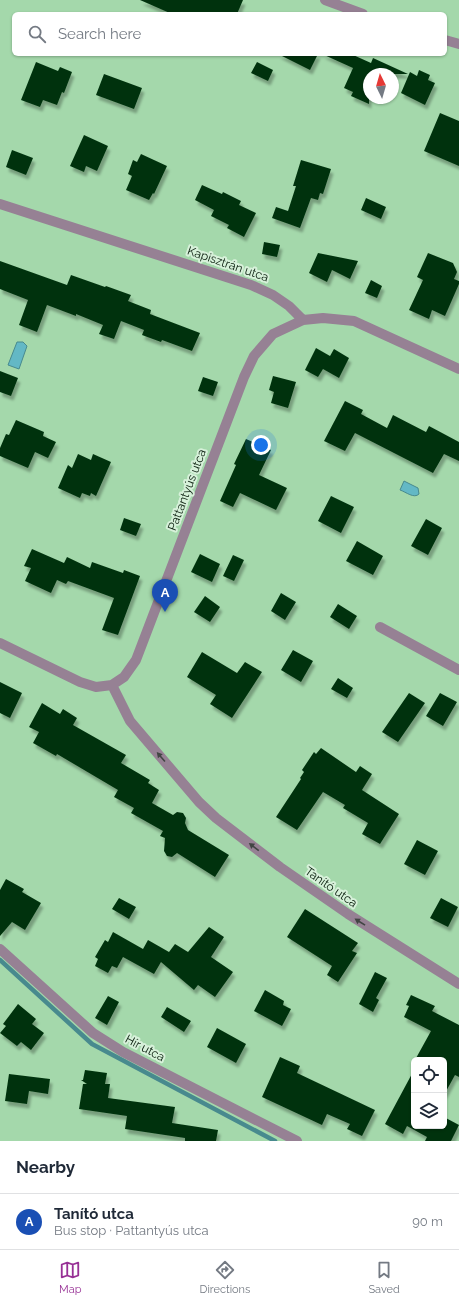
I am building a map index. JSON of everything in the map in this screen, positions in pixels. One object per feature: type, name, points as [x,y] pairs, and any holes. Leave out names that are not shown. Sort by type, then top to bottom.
[{"type":"street","points":[[325,0],[358,12]]},
{"type":"street","points":[[447,41],[459,44]]},
{"type":"street","name":"Kapisztrán utca","points":[[0,204],[251,284],[273,295],[289,306],[303,320]]},
{"type":"street","points":[[303,320],[323,318],[354,321],[459,368]]},
{"type":"street","name":"Pattantyús utca","points":[[112,685],[124,677],[136,660],[244,377],[254,356],[273,334],[303,320]]},
{"type":"street","points":[[380,627],[459,670]]},
{"type":"street","points":[[0,643],[80,682],[96,687],[112,685]]},
{"type":"street","name":"Tanító utca","points":[[112,685],[130,721],[199,802],[216,818],[280,867],[348,914],[459,984]]},
{"type":"street","name":"Hír utca","points":[[0,949],[93,1033],[123,1052],[297,1141]]},
{"type":"water","points":[[17,342],[23,342],[27,346],[19,369],[8,365]]},
{"type":"water","points":[[404,481],[418,488],[419,494],[415,496],[400,490]]},
{"type":"building","points":[[140,0],[243,0],[238,12],[167,12]]},
{"type":"building","points":[[282,56],[317,56],[310,70]]},
{"type":"building","points":[[326,56],[355,56],[371,63],[373,58],[395,68],[363,68],[363,101],[351,96],[353,92],[344,88],[353,68]]},
{"type":"building","points":[[36,62],[58,71],[60,67],[72,72],[64,93],[62,92],[57,105],[43,100],[40,107],[21,100]]},
{"type":"building","points":[[257,62],[273,70],[268,81],[251,73]]},
{"type":"building","points":[[399,70],[408,74],[399,74]]},
{"type":"building","points":[[419,70],[430,75],[428,80],[435,83],[425,105],[401,93],[410,72],[417,76]]},
{"type":"building","points":[[104,74],[142,88],[134,109],[96,95]]},
{"type":"building","points":[[440,113],[459,121],[459,166],[424,151]]},
{"type":"building","points":[[84,135],[108,146],[97,171],[86,166],[84,172],[70,166]]},
{"type":"building","points":[[12,150],[33,158],[26,175],[6,167]]},
{"type":"building","points":[[141,154],[167,166],[154,194],[153,193],[149,200],[126,190],[132,176],[128,174],[133,160],[137,162]]},
{"type":"building","points":[[301,160],[331,169],[323,194],[320,193],[318,200],[311,198],[300,228],[272,218],[276,207],[288,211],[296,186],[293,186]]},
{"type":"building","points":[[202,185],[222,194],[223,192],[241,201],[239,205],[256,213],[244,237],[227,228],[229,225],[211,216],[214,210],[195,200]]},
{"type":"building","points":[[366,198],[386,207],[381,219],[361,210]]},
{"type":"building","points":[[264,242],[280,245],[277,257],[262,254]]},
{"type":"building","points":[[318,253],[358,261],[350,279],[332,270],[327,282],[309,273]]},
{"type":"building","points":[[428,253],[453,263],[457,272],[454,279],[459,281],[445,316],[432,310],[429,319],[409,310],[423,280],[417,277]]},
{"type":"building","points":[[0,261],[67,285],[71,275],[131,295],[128,301],[151,310],[150,314],[200,333],[192,351],[162,340],[161,342],[142,335],[144,330],[121,321],[114,339],[99,334],[103,325],[76,314],[76,316],[47,305],[37,332],[19,325],[28,300],[0,289]]},
{"type":"building","points":[[371,280],[382,286],[377,298],[365,293]]},
{"type":"building","points":[[316,348],[330,356],[334,349],[349,358],[339,378],[323,369],[318,377],[305,370]]},
{"type":"building","points":[[0,371],[18,378],[11,396],[0,392]]},
{"type":"building","points":[[273,376],[296,382],[288,408],[271,403],[274,392],[269,390]]},
{"type":"building","points":[[203,377],[218,382],[213,396],[198,391]]},
{"type":"building","points":[[345,401],[363,410],[361,414],[387,428],[393,415],[426,432],[429,426],[459,442],[459,461],[444,454],[433,473],[355,433],[345,451],[324,441]]},
{"type":"building","points":[[16,420],[44,432],[43,436],[56,442],[48,458],[35,452],[28,468],[0,456],[0,448],[6,434],[9,435]]},
{"type":"building","points":[[246,439],[271,450],[259,475],[287,488],[276,510],[240,493],[233,507],[220,501],[236,465],[234,464]]},
{"type":"building","points":[[78,454],[91,460],[93,454],[111,462],[96,496],[91,493],[90,496],[82,493],[80,498],[58,488],[68,465],[72,468]]},
{"type":"building","points":[[331,496],[354,507],[341,533],[318,521]]},
{"type":"building","points":[[124,518],[141,524],[136,536],[120,530]]},
{"type":"building","points":[[426,519],[442,528],[428,555],[411,546]]},
{"type":"building","points":[[357,541],[383,556],[373,575],[346,561]]},
{"type":"building","points":[[32,549],[64,563],[67,557],[90,568],[92,562],[123,573],[124,570],[140,576],[118,635],[102,630],[114,598],[68,581],[66,584],[57,580],[51,593],[25,581],[31,568],[24,566]]},
{"type":"building","points":[[200,554],[220,564],[212,582],[191,572]]},
{"type":"building","points":[[233,555],[244,560],[234,581],[223,576]]},
{"type":"building","points":[[281,593],[296,602],[285,620],[271,611]]},
{"type":"building","points":[[205,596],[220,607],[210,622],[194,612]]},
{"type":"building","points":[[338,604],[357,616],[349,629],[330,617]]},
{"type":"building","points":[[293,650],[313,661],[301,682],[281,670]]},
{"type":"building","points":[[202,652],[237,673],[245,662],[262,672],[232,718],[210,704],[216,695],[187,677]]},
{"type":"building","points":[[338,678],[353,688],[347,698],[331,689]]},
{"type":"building","points":[[0,682],[22,693],[10,718],[0,713]]},
{"type":"building","points":[[409,693],[425,703],[398,742],[382,732]]},
{"type":"building","points":[[440,693],[457,702],[443,726],[426,716]]},
{"type":"building","points":[[42,703],[60,714],[63,709],[77,718],[73,725],[126,755],[121,763],[150,780],[148,783],[159,790],[152,803],[173,815],[177,812],[183,813],[186,818],[185,823],[188,830],[229,855],[215,877],[177,853],[172,857],[167,856],[164,851],[165,838],[160,836],[163,831],[131,813],[134,808],[114,797],[118,790],[57,754],[56,756],[33,743],[39,732],[29,727]]},
{"type":"building","points":[[321,748],[356,772],[360,766],[372,774],[362,790],[399,814],[380,844],[362,834],[368,823],[343,808],[345,805],[323,792],[297,830],[276,817],[301,779],[300,778],[304,772],[302,770],[314,752],[316,754]]},
{"type":"building","points":[[417,840],[438,851],[425,875],[404,864]]},
{"type":"building","points":[[6,879],[24,889],[22,892],[41,903],[25,930],[12,922],[0,936],[0,890]]},
{"type":"building","points":[[119,898],[136,907],[129,919],[112,909]]},
{"type":"building","points":[[441,898],[458,907],[448,927],[430,918]]},
{"type":"building","points":[[305,909],[358,943],[352,951],[357,953],[338,982],[327,975],[332,966],[287,937]]},
{"type":"building","points":[[209,927],[224,937],[211,957],[233,972],[215,997],[198,985],[194,990],[161,962],[154,974],[123,957],[117,968],[112,966],[108,973],[95,966],[98,959],[95,957],[105,940],[108,942],[113,932],[143,949],[148,940],[169,952],[175,944],[188,952]]},
{"type":"building","points":[[375,972],[387,978],[376,998],[379,1000],[373,1012],[359,1004]]},
{"type":"building","points":[[265,990],[284,1001],[283,1005],[291,1009],[282,1026],[254,1011]]},
{"type":"building","points":[[411,995],[435,1006],[432,1011],[459,1025],[459,1077],[455,1075],[447,1090],[447,1057],[417,1057],[431,1031],[404,1017],[409,1006],[406,1005]]},
{"type":"building","points":[[108,996],[119,1002],[107,1025],[95,1018]]},
{"type":"building","points":[[18,1004],[36,1019],[32,1024],[44,1033],[31,1050],[21,1042],[17,1046],[0,1033],[6,1026],[3,1024]]},
{"type":"building","points":[[167,1007],[191,1021],[184,1032],[161,1017]]},
{"type":"building","points":[[217,1028],[246,1044],[236,1063],[207,1047]]},
{"type":"building","points":[[280,1057],[300,1066],[297,1073],[375,1110],[362,1136],[347,1129],[350,1124],[327,1114],[322,1125],[262,1097]]},
{"type":"building","points":[[85,1070],[107,1073],[105,1084],[110,1084],[108,1098],[175,1107],[172,1123],[218,1130],[216,1141],[185,1141],[185,1138],[125,1129],[127,1116],[79,1109],[83,1084],[87,1084],[81,1080],[83,1080]]},
{"type":"building","points":[[9,1074],[50,1079],[48,1094],[29,1091],[27,1104],[5,1101]]},
{"type":"building","points":[[411,1076],[411,1128],[407,1126],[403,1134],[385,1124]]},
{"type":"building","points":[[447,1119],[459,1125],[451,1141],[425,1141],[427,1137],[412,1129],[447,1129]]},
{"type":"waterway","points":[[0,960],[92,1044],[275,1141]]},
{"type":"place","name":"Tanító utca","points":[[165,612]]}]
